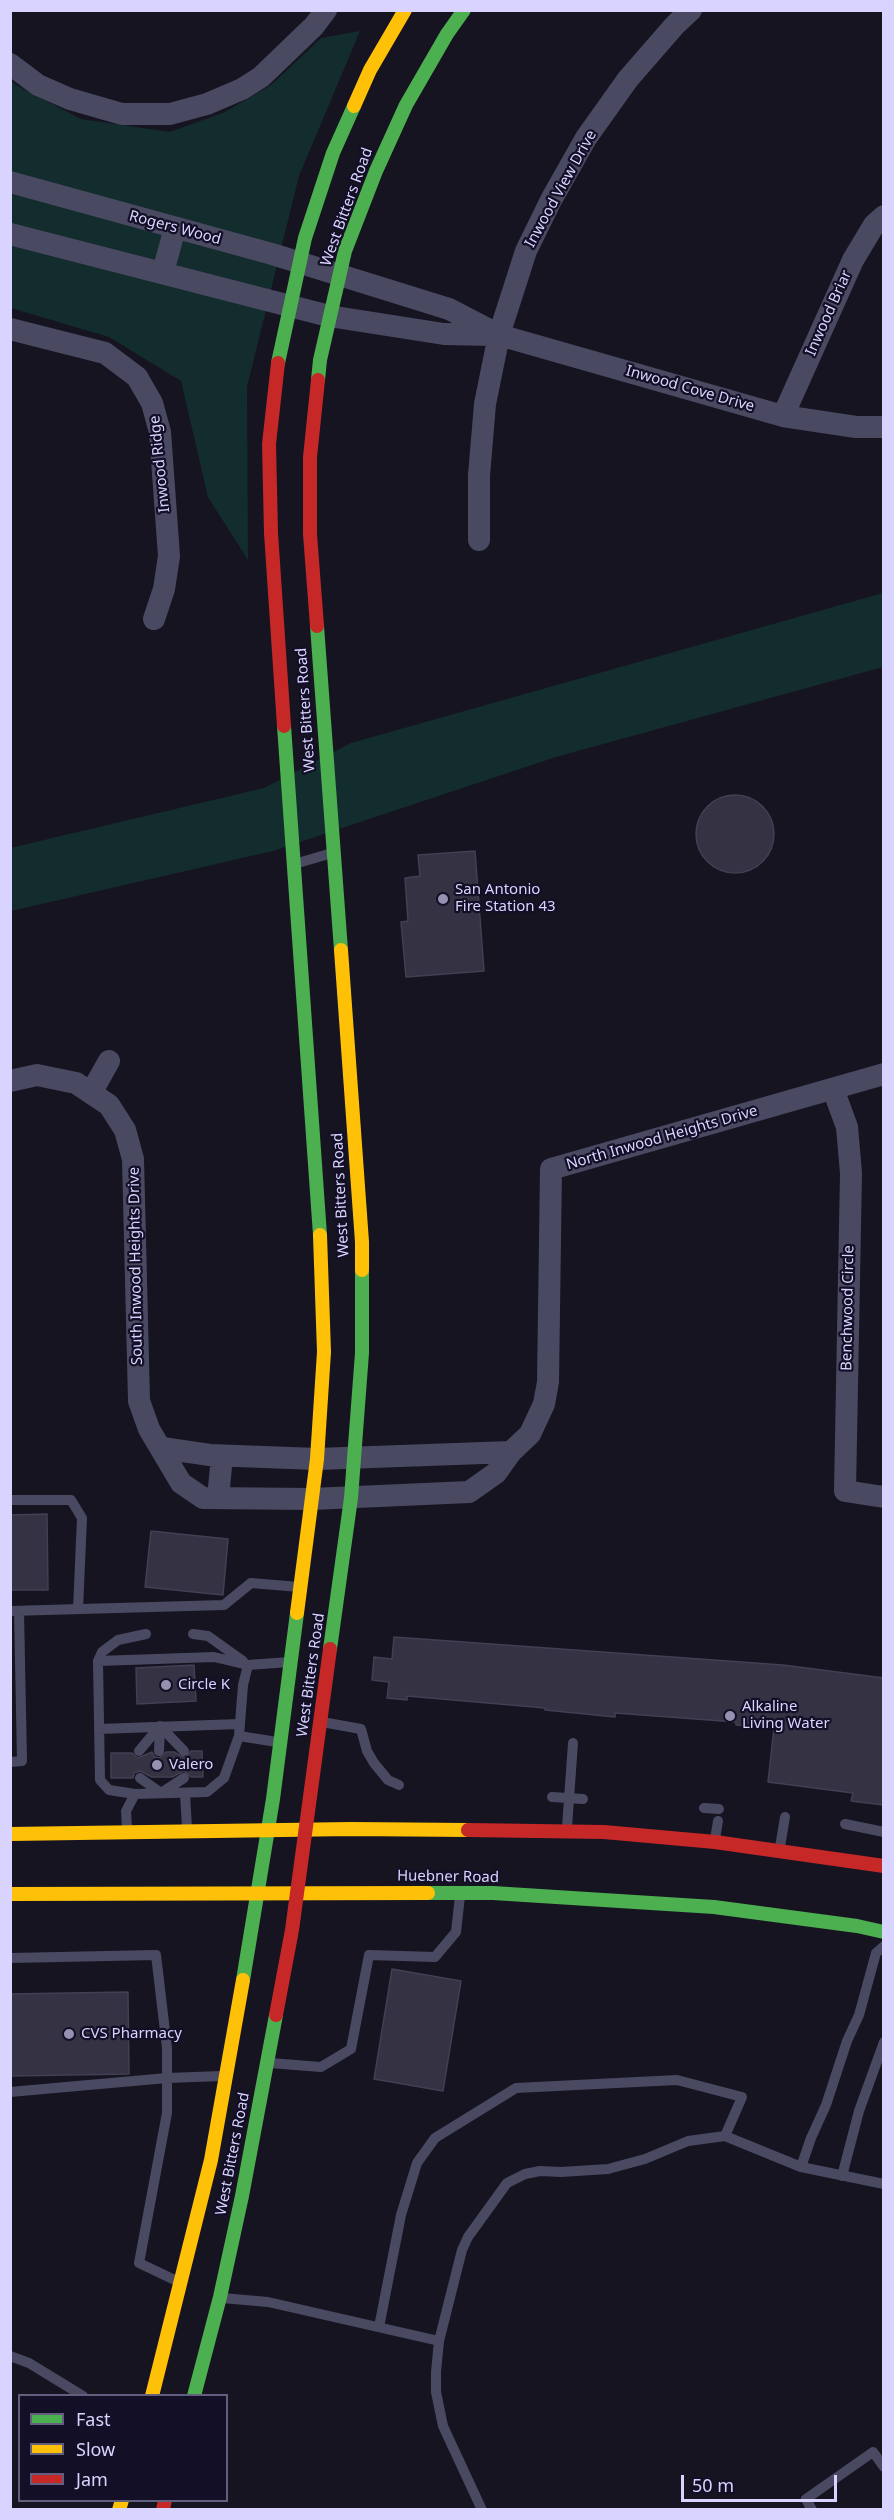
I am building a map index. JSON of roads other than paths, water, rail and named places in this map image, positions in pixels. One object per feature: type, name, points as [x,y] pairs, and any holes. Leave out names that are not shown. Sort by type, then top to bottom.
[{"type":"main road","name":"West Bitters Road","points":[[153,2394],[186,2285],[211,2160],[258,1892],[302,1587],[317,1459],[324,1352],[307,958],[295,864],[276,613],[269,444],[279,355],[305,238],[333,153],[370,70],[405,10]]},
{"type":"main road","name":"West Bitters Road","points":[[194,2394],[268,2062],[298,1892],[351,1498],[362,1353],[362,1242],[336,956],[333,853],[310,534],[310,457],[320,360],[345,251],[376,171],[406,105],[447,34],[464,10]]},
{"type":"main road","points":[[10,1834],[307,1829],[604,1832],[715,1842],[884,1866]]},
{"type":"main road","name":"Huebner Road","points":[[10,1894],[461,1893],[714,1907],[856,1926],[884,1932]]},
{"type":"street","points":[[10,64],[38,85],[70,99],[122,114],[170,114],[207,104],[242,89],[261,77],[314,26],[326,10]]},
{"type":"street","name":"Inwood View Drive","points":[[479,540],[478,475],[485,404],[499,335],[526,251],[551,200],[586,138],[628,79],[691,10]]},
{"type":"street","name":"Rogers Wood","points":[[10,182],[339,275]]},
{"type":"street","name":"Inwood Briar","points":[[783,416],[853,260],[874,225],[884,216]]},
{"type":"street","points":[[163,272],[175,228]]},
{"type":"street","points":[[10,234],[289,306]]},
{"type":"street","name":"Inwood Cove Drive","points":[[339,275],[449,309],[499,335],[783,416],[856,428],[884,427]]},
{"type":"street","points":[[423,331],[430,303]]},
{"type":"street","name":"Inwood Cove Drive","points":[[289,306],[329,316],[444,334],[499,335]]},
{"type":"street","name":"Inwood Ridge","points":[[10,329],[105,353],[137,377],[152,403],[160,432],[169,556],[164,589],[154,619]]},
{"type":"street","points":[[92,1094],[109,1061]]},
{"type":"street","name":"North Inwood Heights Drive","points":[[312,1499],[469,1492],[496,1473],[511,1452],[530,1434],[544,1404],[548,1382],[551,1169],[884,1074]]},
{"type":"street","name":"South Inwood Heights Drive","points":[[10,1081],[37,1075],[76,1083],[109,1105],[125,1130],[133,1159],[139,1401],[149,1428],[181,1484],[203,1498],[312,1499]]},
{"type":"street","name":"Benchwood Circle","points":[[834,1089],[847,1127],[851,1173],[845,1491],[884,1497]]},
{"type":"street","points":[[162,1448],[222,1456],[317,1459],[511,1452]]},
{"type":"street","points":[[455,1492],[456,1453]]},
{"type":"street","points":[[218,1498],[222,1456]]},
{"type":"lane","points":[[295,864],[333,853]]},
{"type":"lane","points":[[10,1500],[71,1500],[82,1518],[78,1609]]},
{"type":"lane","points":[[10,1762],[22,1761],[15,1611],[224,1605],[251,1583],[302,1587]]},
{"type":"lane","points":[[147,1634],[118,1640],[102,1652],[98,1661],[100,1780],[109,1790],[135,1794],[207,1792],[224,1778],[239,1736],[243,1685],[248,1665]]},
{"type":"lane","points":[[193,1634],[208,1636],[248,1665]]},
{"type":"lane","points":[[98,1661],[214,1657],[248,1665],[292,1662]]},
{"type":"lane","points":[[322,1722],[361,1729],[367,1751],[374,1763],[387,1780],[399,1785]]},
{"type":"lane","points":[[99,1729],[239,1724]]},
{"type":"lane","points":[[159,1751],[160,1726]]},
{"type":"lane","points":[[139,1751],[160,1726]]},
{"type":"lane","points":[[160,1726],[184,1751]]},
{"type":"lane","points":[[239,1736],[280,1743]]},
{"type":"lane","points":[[566,1832],[573,1743]]},
{"type":"lane","points":[[140,1778],[161,1793]]},
{"type":"lane","points":[[160,1778],[161,1793]]},
{"type":"lane","points":[[161,1793],[184,1778]]},
{"type":"lane","points":[[185,1793],[187,1832]]},
{"type":"lane","points":[[127,1832],[126,1811],[135,1794]]},
{"type":"lane","points":[[552,1797],[583,1799]]},
{"type":"lane","points":[[704,1808],[719,1809]]},
{"type":"lane","points":[[780,1851],[785,1817]]},
{"type":"lane","points":[[715,1842],[717,1821]]},
{"type":"lane","points":[[845,1824],[884,1832]]},
{"type":"lane","points":[[268,2062],[321,2067],[351,2049],[369,1955],[435,1957],[456,1932],[461,1893]]},
{"type":"lane","points":[[801,2167],[826,2105],[847,2040],[859,2015],[876,1953],[884,1946]]},
{"type":"lane","points":[[10,1958],[156,1955],[167,2048],[167,2113],[139,2263],[186,2285]]},
{"type":"lane","points":[[842,2176],[859,2111],[884,2042]]},
{"type":"lane","points":[[10,2092],[167,2078],[226,2076]]},
{"type":"lane","points":[[379,2327],[401,2214],[417,2163],[435,2138],[516,2088],[677,2080],[742,2097],[725,2136]]},
{"type":"lane","points":[[482,2510],[443,2426],[436,2372],[439,2341],[462,2250],[493,2200],[507,2183],[525,2174],[540,2171],[608,2169],[645,2159],[688,2141],[725,2136],[801,2167],[884,2184]]},
{"type":"lane","points":[[215,2296],[268,2302],[439,2341]]},
{"type":"lane","points":[[10,2356],[29,2363],[80,2394]]},
{"type":"lane","points":[[812,2510],[806,2499],[873,2452],[884,2467]]},
{"type":"place","name":"San Antonio Fire Station 43","points":[[443,899]]},
{"type":"place","name":"Circle K","points":[[166,1685]]},
{"type":"place","name":"Alkaline Living Water","points":[[730,1716]]},
{"type":"place","name":"Valero","points":[[157,1765]]},
{"type":"place","name":"CVS Pharmacy","points":[[69,2034]]}]
